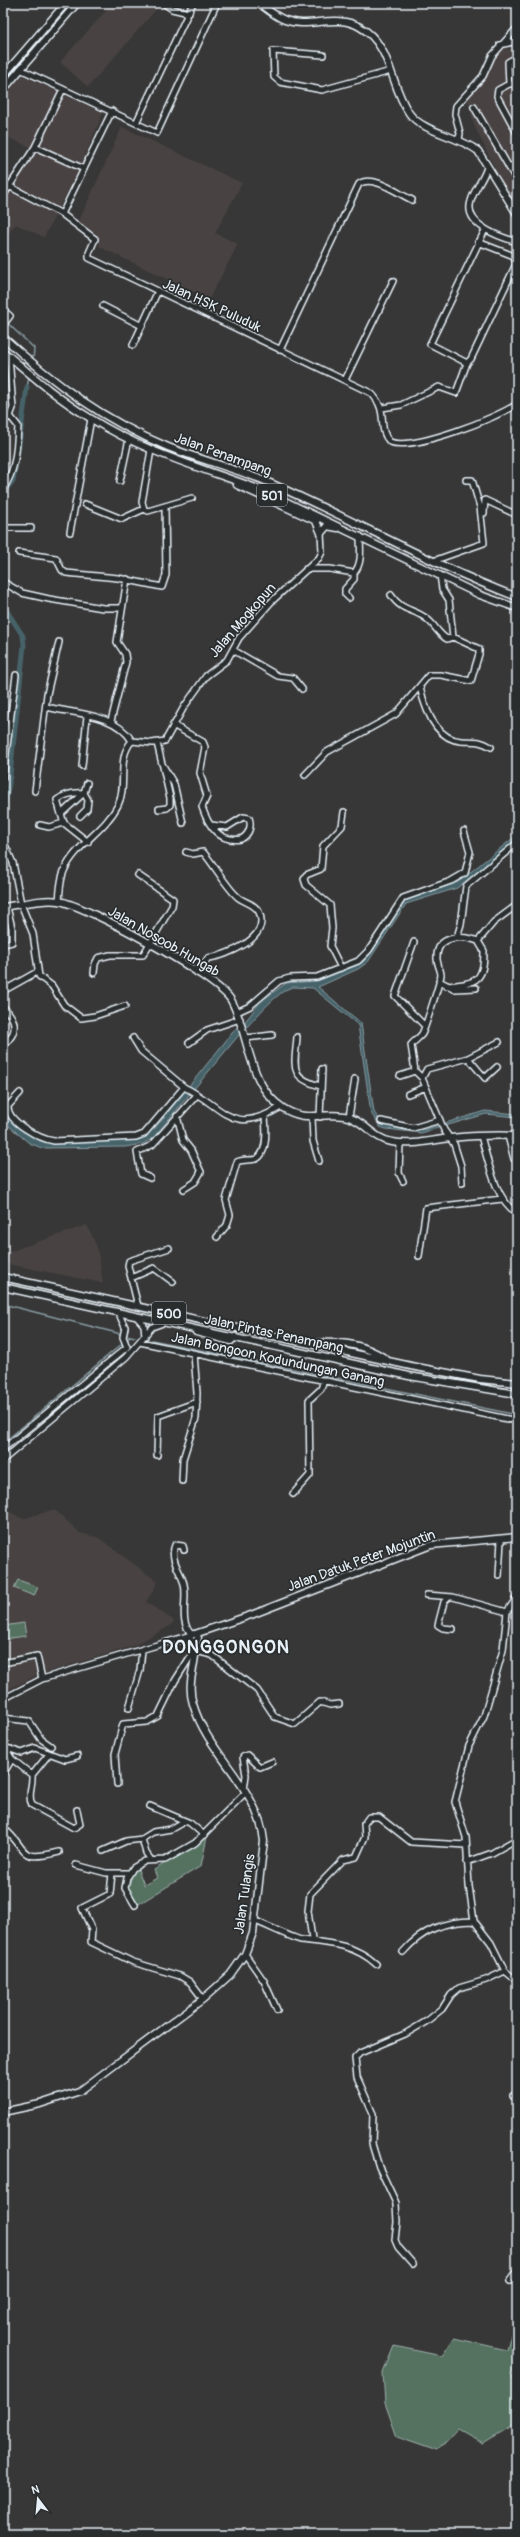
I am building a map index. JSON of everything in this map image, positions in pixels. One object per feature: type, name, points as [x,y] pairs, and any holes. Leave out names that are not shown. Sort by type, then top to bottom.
[{"type":"main road","points":[[3,76],[66,3]]},
{"type":"main road","points":[[3,90],[76,3]]},
{"type":"main road","points":[[259,3],[279,17],[291,21],[338,20],[357,25],[377,42],[391,71],[401,99],[413,118],[459,140],[478,151],[517,214]]},
{"type":"main road","name":"Jalan Penampang","points":[[3,337],[35,366],[107,418],[169,447],[269,483],[432,561],[517,597]]},
{"type":"main road","name":"Jalan Penampang","points":[[3,351],[9,356],[13,363],[24,369],[51,392],[91,419],[129,439],[152,450],[233,482],[247,485],[344,528],[480,595],[517,608]]},
{"type":"main road","points":[[239,472],[248,477],[247,485]]},
{"type":"main road","points":[[233,482],[243,489],[316,521],[321,533],[327,526],[344,528]]},
{"type":"main road","name":"Jalan Nosoob Hungab","points":[[5,907],[21,904],[59,901],[91,913],[151,944],[223,990],[237,1012],[260,1081],[281,1107],[293,1114],[312,1117],[349,1117]]},
{"type":"main road","points":[[349,1117],[380,1139],[400,1144],[450,1138],[517,1136]]},
{"type":"main road","name":"Jalan Pintas Penampang","points":[[3,1277],[388,1361],[480,1379],[517,1383]]},
{"type":"main road","name":"Jalan Pintas Penampang","points":[[3,1287],[342,1360],[409,1376],[517,1394]]},
{"type":"main road","points":[[221,1324],[234,1333],[235,1337]]},
{"type":"main road","points":[[307,1343],[344,1342]]},
{"type":"main road","points":[[342,1360],[336,1354],[335,1349],[344,1342]]},
{"type":"main road","name":"500","points":[[344,1342],[374,1351],[388,1361]]},
{"type":"main road","name":"Jalan Datuk Peter Mojuntin","points":[[193,1638],[218,1626],[431,1545],[501,1540],[517,1537]]},
{"type":"main road","name":"Jalan Tulangis","points":[[3,2112],[40,2104],[80,2091],[203,1999],[230,1975],[245,1954],[255,1921],[264,1841],[260,1817],[245,1791],[213,1746],[196,1714],[192,1703],[190,1683],[194,1654],[193,1638]]},
{"type":"street","points":[[163,3],[172,9],[189,13]]},
{"type":"street","points":[[136,123],[193,3]]},
{"type":"street","points":[[20,69],[157,133],[217,3]]},
{"type":"street","points":[[459,140],[460,133],[455,114],[456,106],[483,76],[500,45],[517,28]]},
{"type":"street","points":[[500,45],[517,41]]},
{"type":"street","points":[[323,54],[273,51],[274,76],[280,82],[322,90],[391,71]]},
{"type":"street","points":[[509,84],[508,62],[517,57]]},
{"type":"street","points":[[517,84],[509,84],[498,90],[496,96],[517,132]]},
{"type":"street","points":[[3,196],[8,186],[35,147],[63,89]]},
{"type":"street","points":[[474,106],[517,182]]},
{"type":"street","points":[[3,183],[62,214],[112,111]]},
{"type":"street","points":[[35,147],[84,169]]},
{"type":"street","points":[[509,168],[517,164]]},
{"type":"street","points":[[487,167],[480,184],[473,195],[470,209],[471,214],[484,230],[516,241]]},
{"type":"street","points":[[480,184],[493,176]]},
{"type":"street","points":[[280,350],[359,184],[364,181],[377,183],[412,200]]},
{"type":"street","name":"Jalan HSK Puluduk","points":[[62,214],[95,239],[89,253],[89,258],[157,293],[371,393],[382,408]]},
{"type":"street","points":[[467,363],[430,344],[484,230]]},
{"type":"street","points":[[478,242],[514,256],[516,264],[471,359],[467,363],[456,393],[439,387],[401,405],[382,408],[386,437],[390,442],[398,445],[443,435],[495,417],[517,404]]},
{"type":"street","points":[[345,380],[392,281]]},
{"type":"street","points":[[133,345],[157,293]]},
{"type":"street","points":[[103,306],[142,326]]},
{"type":"street","points":[[3,310],[10,316],[4,324]]},
{"type":"street","points":[[3,422],[10,416],[13,408],[13,363]]},
{"type":"street","points":[[3,488],[12,474],[18,426],[10,416]]},
{"type":"street","points":[[70,532],[91,419]]},
{"type":"street","points":[[120,481],[129,439]]},
{"type":"street","points":[[144,510],[142,502],[152,450]]},
{"type":"street","points":[[466,480],[472,480],[477,491],[484,538]]},
{"type":"street","points":[[85,504],[122,519],[144,510],[148,511],[192,498]]},
{"type":"street","points":[[432,561],[484,542],[484,500],[517,515]]},
{"type":"street","points":[[19,553],[56,558],[62,570],[66,573],[127,579],[160,587],[164,585],[166,535],[165,506]]},
{"type":"street","points":[[3,528],[31,528]]},
{"type":"street","name":"Jalan Mogkopun","points":[[157,743],[165,741],[173,725],[206,676],[222,665],[233,650],[238,638],[253,621],[322,555],[321,533]]},
{"type":"street","points":[[354,573],[358,569],[360,558],[360,536]]},
{"type":"street","points":[[306,569],[330,569],[354,573]]},
{"type":"street","points":[[349,598],[345,591],[356,577],[354,573]]},
{"type":"street","points":[[440,575],[442,589],[449,600],[453,637]]},
{"type":"street","points":[[110,721],[126,662],[125,654],[117,642],[127,579]]},
{"type":"street","points":[[3,582],[22,593],[49,599],[103,608],[122,608]]},
{"type":"street","points":[[305,775],[327,752],[396,714],[420,687],[422,681],[429,675],[441,675],[471,681],[479,654],[478,649],[453,637],[447,639],[440,635],[427,619],[398,606],[391,595]]},
{"type":"street","points":[[35,791],[46,707],[59,642]]},
{"type":"street","points":[[233,650],[278,676],[294,678],[302,689]]},
{"type":"street","points":[[3,778],[16,675]]},
{"type":"street","points":[[420,687],[427,709],[441,731],[453,739],[475,740],[491,747]]},
{"type":"street","points":[[46,707],[110,721],[122,728],[132,741],[157,743],[170,801],[167,808],[160,809]]},
{"type":"street","points":[[82,766],[87,716]]},
{"type":"street","points":[[173,725],[203,742],[205,747],[200,773],[207,796],[202,806],[214,832],[225,838],[236,840],[244,838],[251,822],[248,817],[243,817],[233,826],[227,827],[211,825]]},
{"type":"street","points":[[59,901],[64,870],[72,858],[113,814],[120,801],[124,755],[132,741]]},
{"type":"street","points":[[162,764],[174,784],[182,823]]},
{"type":"street","points":[[61,814],[84,794],[87,783]]},
{"type":"street","points":[[80,816],[89,804],[87,796],[84,794],[70,793],[57,800],[64,823],[88,842]]},
{"type":"street","points":[[341,968],[330,946],[332,928],[330,905],[306,885],[304,879],[306,875],[321,869],[323,846],[342,826],[344,812]]},
{"type":"street","points":[[40,825],[49,827],[64,823]]},
{"type":"street","points":[[237,1012],[250,1006],[278,981],[290,978],[317,977],[362,958],[403,898],[452,881],[465,873],[470,852],[464,831]]},
{"type":"street","points":[[457,937],[461,924],[466,886],[517,843]]},
{"type":"street","points":[[6,847],[13,863],[21,904],[33,934],[36,972],[52,986],[64,1005],[81,1018],[95,1016],[124,1006]]},
{"type":"street","points":[[186,852],[193,854],[203,852],[237,896],[253,906],[260,916],[259,930],[247,942],[228,954],[208,958],[197,973]]},
{"type":"street","points":[[94,973],[95,964],[98,958],[110,955],[141,956],[151,944],[173,899],[138,874]]},
{"type":"street","points":[[478,941],[494,922],[517,905]]},
{"type":"street","points":[[3,944],[12,942],[12,928],[5,907]]},
{"type":"street","points":[[447,986],[467,984],[477,980],[482,974],[484,951],[478,941],[457,937],[447,940],[438,949],[436,958],[441,975],[425,1026],[421,1035],[411,1045],[415,1072],[422,1078],[444,1130],[450,1138],[461,1166],[462,1183]]},
{"type":"street","points":[[414,942],[395,996],[425,1026]]},
{"type":"street","points":[[3,991],[36,972]]},
{"type":"street","points":[[439,981],[455,989],[476,988]]},
{"type":"street","points":[[3,1007],[12,1014],[15,1027],[13,1034],[3,1045]]},
{"type":"street","points":[[190,1043],[207,1030],[240,1021]]},
{"type":"street","points":[[245,1035],[272,1035]]},
{"type":"street","points":[[297,1037],[296,1073],[301,1080],[321,1086]]},
{"type":"street","points":[[133,1038],[140,1051],[184,1087],[230,1118],[243,1120],[265,1117],[281,1107]]},
{"type":"street","points":[[422,1078],[427,1069],[468,1058],[499,1042]]},
{"type":"street","points":[[468,1058],[485,1078],[498,1067]]},
{"type":"street","points":[[320,1116],[322,1069]]},
{"type":"street","points":[[400,1076],[415,1072]]},
{"type":"street","points":[[349,1117],[355,1079]]},
{"type":"street","points":[[20,1093],[8,1106],[9,1112],[30,1134],[42,1139],[54,1141],[136,1137],[144,1134],[184,1087]]},
{"type":"street","points":[[408,1094],[426,1087]]},
{"type":"street","points":[[150,1178],[141,1174],[137,1152],[152,1145],[195,1095]]},
{"type":"street","points":[[178,1116],[183,1140],[191,1150],[201,1172],[195,1182],[184,1189]]},
{"type":"street","points":[[217,1237],[227,1225],[230,1215],[226,1200],[237,1162],[257,1158],[262,1154],[266,1135],[265,1117]]},
{"type":"street","points":[[312,1117],[313,1141],[319,1161]]},
{"type":"street","points":[[381,1122],[413,1128],[441,1122]]},
{"type":"street","points":[[481,1136],[502,1199],[517,1213]]},
{"type":"street","points":[[508,1136],[514,1159],[517,1161]]},
{"type":"street","points":[[400,1144],[399,1169],[400,1178],[402,1181]]},
{"type":"street","points":[[419,1256],[426,1208],[502,1199]]},
{"type":"street","points":[[138,1306],[130,1278],[129,1261],[169,1248]]},
{"type":"street","points":[[130,1278],[154,1268],[173,1282]]},
{"type":"street","points":[[3,1449],[127,1347],[123,1337],[125,1327],[118,1312]]},
{"type":"street","points":[[133,1315],[144,1325],[145,1336]]},
{"type":"street","points":[[517,1317],[517,1323]]},
{"type":"street","points":[[3,1460],[126,1357],[155,1324],[168,1322]]},
{"type":"street","points":[[517,1327],[517,1334]]},
{"type":"street","name":"Jalan Bongoon Kodundungan Ganang","points":[[140,1342],[517,1421]]},
{"type":"street","points":[[182,1481],[182,1459],[193,1433],[197,1402],[194,1354]]},
{"type":"street","points":[[292,1494],[310,1475],[309,1400],[321,1389],[324,1380]]},
{"type":"street","points":[[157,1454],[158,1416],[197,1402]]},
{"type":"street","points":[[26,1429],[34,1434]]},
{"type":"street","points":[[499,1576],[501,1540]]},
{"type":"street","points":[[184,1550],[183,1546],[176,1545],[174,1553],[177,1570],[184,1582],[184,1617],[188,1631],[193,1638]]},
{"type":"street","points":[[427,1595],[449,1597],[507,1612]]},
{"type":"street","points":[[449,1597],[444,1602],[438,1625],[442,1628],[453,1629]]},
{"type":"street","points":[[517,1597],[507,1612],[503,1650],[484,1716],[469,1746],[455,1802],[456,1811],[465,1830],[474,1921],[491,1943],[505,1971],[517,1981]]},
{"type":"street","name":"Jalan Datuk Peter Mojuntin","points":[[3,1699],[42,1678],[174,1640],[193,1638]]},
{"type":"street","points":[[128,1708],[140,1670],[142,1650]]},
{"type":"street","points":[[117,1784],[115,1754],[123,1724],[147,1722],[158,1716],[165,1705],[175,1681],[194,1654],[212,1656],[257,1690],[271,1714],[280,1721],[295,1724],[320,1702],[330,1705],[340,1704]]},
{"type":"street","points":[[3,1663],[37,1656],[42,1678]]},
{"type":"street","points":[[3,1718],[29,1721],[41,1739],[51,1746]]},
{"type":"street","points":[[3,1747],[22,1753],[35,1748],[48,1754],[66,1759],[77,1756]]},
{"type":"street","points":[[3,1747],[12,1759],[32,1775],[33,1783],[29,1797],[32,1806],[74,1828],[80,1824],[76,1810]]},
{"type":"street","points":[[32,1775],[48,1754]]},
{"type":"street","points":[[135,1905],[125,1888],[129,1873],[139,1864],[151,1860],[165,1860],[195,1843],[204,1835],[245,1791],[246,1775],[243,1757],[249,1756],[260,1767],[272,1762]]},
{"type":"street","points":[[3,1774],[12,1759]]},
{"type":"street","points":[[150,1806],[185,1821],[196,1827],[204,1835]]},
{"type":"street","points":[[312,1939],[308,1911],[310,1894],[339,1863],[356,1857],[365,1837],[364,1824],[369,1817],[379,1817],[411,1842],[466,1845]]},
{"type":"street","points":[[103,1851],[126,1841],[142,1839],[153,1832],[171,1830],[185,1821]]},
{"type":"street","points":[[3,1828],[26,1854],[36,1857],[59,1852]]},
{"type":"street","points":[[467,1862],[492,1853],[517,1838]]},
{"type":"street","points":[[142,1839],[146,1853],[151,1860]]},
{"type":"street","points":[[76,1864],[112,1873],[129,1873]]},
{"type":"street","points":[[112,1873],[110,1894],[82,1908],[92,1930],[91,1942],[133,1962],[180,1976],[190,1982],[203,1999]]},
{"type":"street","points":[[255,1921],[297,1938],[312,1939],[356,1949],[376,1964]]},
{"type":"street","points":[[403,1952],[414,1939],[433,1928],[451,1922],[474,1921]]},
{"type":"street","points":[[245,1954],[264,1981],[277,2010]]},
{"type":"street","points":[[413,2264],[398,2247],[395,2240],[397,2222],[396,2203],[379,2167],[371,2138],[374,2114],[357,2077],[355,2058],[360,2053],[405,2034],[427,2021],[442,2009],[451,1995],[459,1988],[486,1980],[505,1971]]},
{"type":"street","points":[[510,2282],[517,2271]]},
{"type":"shaded area","points":[[113,3],[156,3],[159,6],[88,87],[60,62]]},
{"type":"shaded area","points":[[498,49],[517,49],[517,213],[474,125],[466,93],[483,76]]},
{"type":"shaded area","points":[[22,75],[103,113],[78,171],[44,237],[16,224],[3,239],[3,197],[32,148],[3,135],[3,97]]},
{"type":"shaded area","points":[[122,127],[242,183],[215,233],[238,244],[209,299],[100,247],[96,233],[78,223]]},
{"type":"shaded area","points":[[87,1225],[97,1247],[103,1283],[3,1263],[3,1254]]},
{"type":"shaded area","points":[[3,1508],[23,1519],[52,1510],[56,1511],[80,1533],[99,1538],[158,1582],[146,1602],[174,1621],[170,1626],[133,1646],[37,1675],[3,1692]]},
{"type":"green space","points":[[18,1580],[38,1587],[34,1596],[14,1588]]},
{"type":"green space","points":[[24,1623],[26,1636],[3,1639],[3,1626]]},
{"type":"green space","points":[[207,1837],[201,1866],[137,1905],[126,1888],[128,1880],[137,1867],[144,1885],[157,1878],[154,1870]]},
{"type":"green space","points":[[514,2323],[517,2323],[517,2359],[511,2374],[517,2386],[517,2423],[483,2443],[458,2429],[437,2451],[397,2437],[385,2403],[383,2373],[394,2346],[442,2356],[454,2338],[507,2350]]},
{"type":"water","points":[[517,835],[517,840],[457,888],[406,904],[368,962],[358,969],[318,987],[361,1023],[374,1112],[382,1124],[416,1130],[426,1129],[485,1111],[517,1114],[517,1117],[486,1114],[421,1133],[380,1127],[371,1113],[358,1025],[313,988],[293,987],[279,994],[264,1008],[239,1035],[154,1137],[143,1144],[125,1147],[42,1148],[29,1143],[3,1121],[3,1112],[28,1134],[47,1142],[131,1140],[143,1137],[155,1128],[237,1027],[245,1022],[260,1002],[286,983],[317,981],[362,963],[370,955],[403,901],[458,882]]},
{"type":"waterway","points":[[3,319],[34,348],[33,361]]},
{"type":"waterway","points":[[27,387],[29,377]]},
{"type":"waterway","points":[[18,452],[27,387]]},
{"type":"waterway","points":[[3,493],[13,481],[16,464]]},
{"type":"waterway","points":[[3,605],[23,636],[24,645],[9,784],[3,813]]},
{"type":"waterway","points":[[3,1304],[121,1334]]},
{"type":"waterway","points":[[126,1335],[135,1337]]},
{"type":"waterway","points":[[152,1340],[517,1415]]},
{"type":"waterway","points":[[3,1443],[123,1343]]},
{"type":"district","name":"DONGGONGON","points":[[226,1647]]}]
